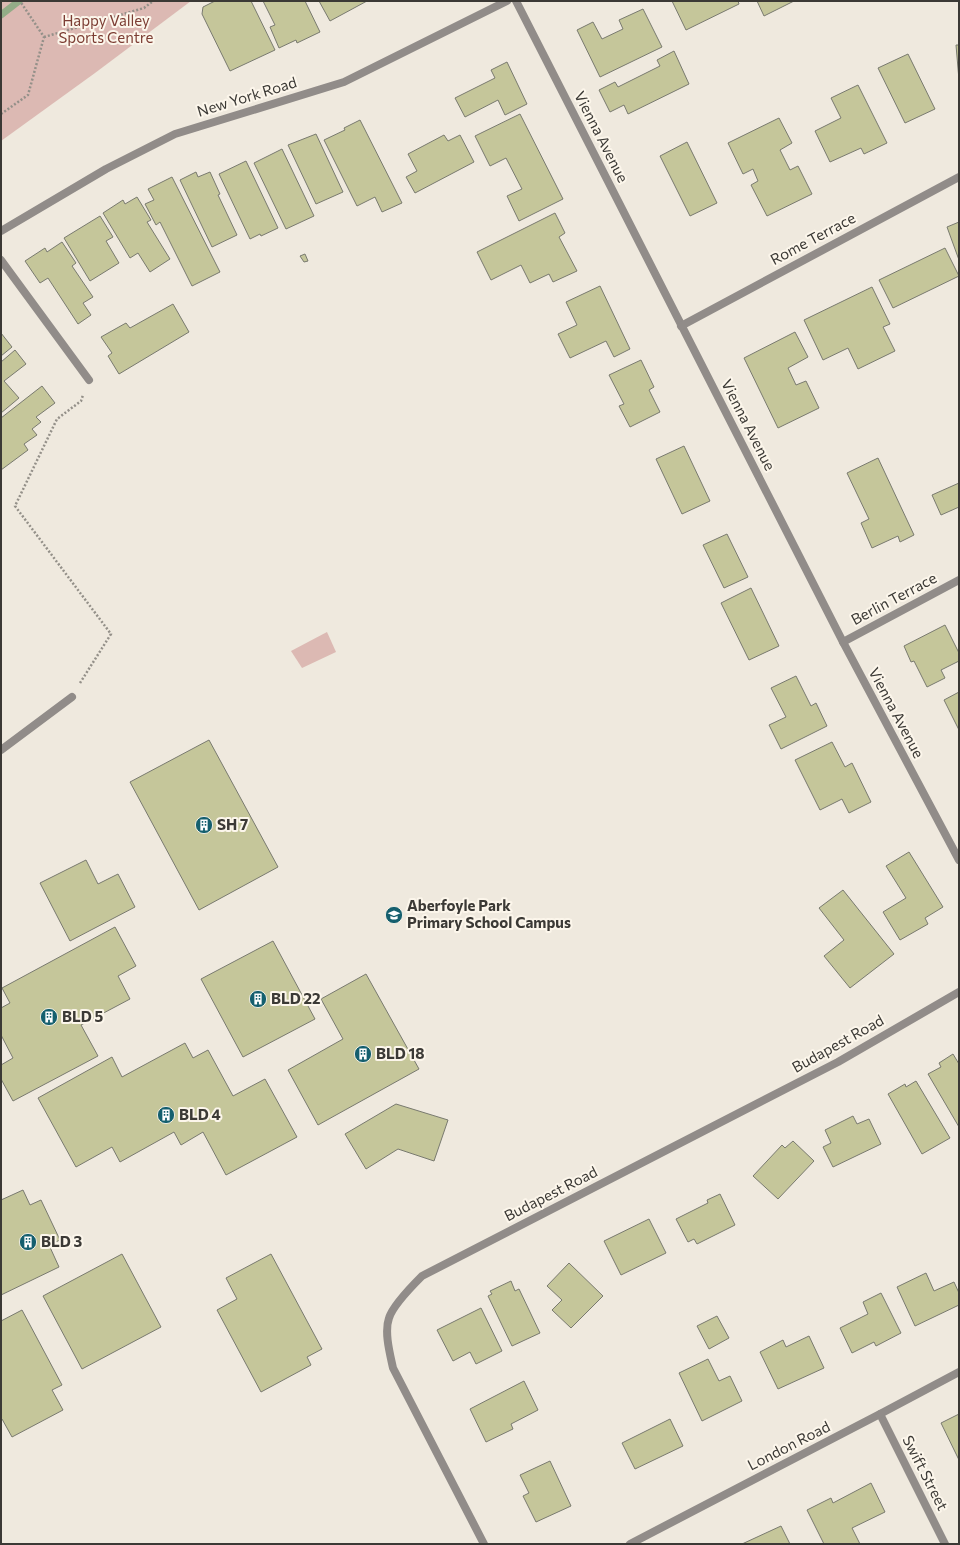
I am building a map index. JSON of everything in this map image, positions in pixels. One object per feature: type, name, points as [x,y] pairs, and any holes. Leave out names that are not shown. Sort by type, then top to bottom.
[{"type":"street","name":"New York Road","points":[[1,231],[106,169],[175,134],[344,82],[507,1]]},
{"type":"street","name":"Vienna Avenue","points":[[516,1],[843,642],[959,860]]},
{"type":"street","name":"Rome Terrace","points":[[681,326],[959,177]]},
{"type":"street","points":[[1,260],[89,380]]},
{"type":"street","name":"Berlin Terrace","points":[[843,642],[959,580]]},
{"type":"street","points":[[1,750],[72,697]]},
{"type":"street","name":"Budapest Road","points":[[484,1544],[393,1368],[387,1344],[389,1318],[402,1296],[422,1276],[838,1062],[959,992]]},
{"type":"street","name":"London Road","points":[[630,1544],[959,1372]]},
{"type":"street","name":"Swift Street","points":[[880,1414],[946,1544]]},
{"type":"path","points":[[1,114],[28,95],[44,37],[20,1]]},
{"type":"path","points":[[44,37],[144,8],[153,1]]},
{"type":"path","points":[[72,697],[111,634],[15,506],[57,419],[81,402],[89,380]]},
{"type":"green space","name":"Happy Valley Sports Centre","points":[[1,1],[191,1],[1,141]]},
{"type":"green space","points":[[327,632],[336,652],[302,668],[291,651]]},
{"type":"building","points":[[215,1],[251,1],[275,50],[230,71],[202,14],[203,7]]},
{"type":"building","points":[[263,1],[305,1],[320,32],[297,43],[296,40],[279,48],[270,27],[275,25]]},
{"type":"building","points":[[319,1],[367,1],[330,21]]},
{"type":"building","points":[[672,1],[738,1],[739,4],[686,30]]},
{"type":"building","points":[[757,1],[794,1],[764,16]]},
{"type":"building","points":[[643,9],[662,47],[600,77],[577,30],[593,22],[602,39],[623,29],[619,20]]},
{"type":"building","points":[[956,45],[959,45],[959,80]]},
{"type":"building","points":[[674,51],[689,84],[628,114],[624,105],[610,112],[599,90],[615,82],[618,87],[660,66],[657,60]]},
{"type":"building","points":[[908,54],[935,109],[905,123],[878,68]]},
{"type":"building","points":[[507,62],[527,104],[505,115],[498,100],[465,117],[455,98],[495,78],[491,70]]},
{"type":"building","points":[[858,85],[887,143],[864,154],[861,148],[830,162],[815,131],[841,118],[831,98]]},
{"type":"building","points":[[520,114],[563,199],[519,221],[507,196],[522,189],[506,158],[490,166],[475,136]]},
{"type":"building","points":[[779,118],[792,143],[780,150],[790,170],[798,166],[812,194],[767,216],[751,185],[758,181],[753,169],[743,174],[728,143]]},
{"type":"building","points":[[360,120],[402,203],[382,212],[375,197],[357,206],[324,140],[345,130],[344,128]]},
{"type":"building","points":[[316,134],[343,192],[316,204],[288,145]]},
{"type":"building","points":[[444,135],[448,141],[460,135],[474,162],[415,193],[406,177],[417,171],[408,154]]},
{"type":"building","points":[[687,142],[717,203],[690,216],[660,156]]},
{"type":"building","points":[[282,149],[314,216],[286,229],[254,163]]},
{"type":"building","points":[[246,161],[278,228],[261,236],[260,234],[250,239],[219,174]]},
{"type":"building","points":[[196,172],[198,177],[210,172],[220,194],[218,195],[237,235],[212,247],[180,180]]},
{"type":"building","points":[[172,177],[220,272],[192,286],[160,222],[156,225],[145,204],[154,200],[148,189]]},
{"type":"building","points":[[137,197],[151,220],[147,222],[170,259],[150,272],[138,253],[130,258],[103,213],[123,200],[125,204]]},
{"type":"building","points":[[555,213],[565,233],[559,237],[577,271],[553,282],[549,274],[530,283],[521,265],[491,280],[477,252]]},
{"type":"building","points":[[100,216],[113,237],[106,241],[119,263],[90,281],[64,238]]},
{"type":"building","points":[[959,222],[959,260],[947,227]]},
{"type":"building","points":[[62,242],[76,263],[72,266],[93,297],[83,303],[91,315],[78,324],[48,278],[40,283],[25,261],[45,248],[47,252]]},
{"type":"building","points":[[945,248],[959,276],[893,308],[879,280]]},
{"type":"building","points":[[305,254],[308,261],[304,262],[300,256]]},
{"type":"building","points":[[600,286],[630,349],[614,357],[606,341],[570,358],[558,334],[577,325],[566,302]]},
{"type":"building","points":[[872,287],[890,324],[883,327],[895,351],[858,369],[848,348],[823,360],[804,320]]},
{"type":"building","points":[[173,304],[189,332],[119,374],[108,356],[112,353],[101,337],[126,323],[130,328]]},
{"type":"building","points":[[795,332],[808,357],[788,368],[796,385],[806,381],[819,408],[778,428],[744,358]]},
{"type":"building","points":[[1,333],[12,347],[1,356]]},
{"type":"building","points":[[15,350],[26,364],[4,381],[19,398],[1,413],[1,362]]},
{"type":"building","points":[[641,360],[654,387],[649,390],[660,412],[630,427],[619,406],[624,404],[609,375]]},
{"type":"building","points":[[42,386],[55,403],[36,417],[41,422],[32,429],[37,435],[24,444],[28,450],[1,470],[1,418]]},
{"type":"building","points":[[684,446],[710,501],[682,514],[656,459]]},
{"type":"building","points":[[878,458],[914,535],[900,542],[898,536],[872,548],[861,523],[869,519],[847,473]]},
{"type":"building","points":[[959,483],[959,507],[941,515],[932,495]]},
{"type":"building","points":[[727,534],[748,577],[724,588],[703,545]]},
{"type":"building","points":[[751,588],[779,646],[749,660],[721,603]]},
{"type":"building","points":[[945,625],[959,653],[959,661],[941,670],[945,678],[927,687],[914,661],[911,662],[904,646]]},
{"type":"building","points":[[796,676],[811,706],[816,703],[827,726],[781,749],[769,725],[786,717],[771,688]]},
{"type":"building","points":[[959,692],[959,730],[944,700]]},
{"type":"building","name":"SH 7","points":[[209,740],[278,867],[199,910],[130,782]]},
{"type":"building","points":[[832,742],[845,767],[852,763],[871,802],[849,813],[842,799],[820,810],[795,760]]},
{"type":"building","points":[[909,852],[943,907],[925,918],[928,924],[900,940],[883,912],[906,898],[886,866]]},
{"type":"building","points":[[86,860],[98,884],[118,874],[135,907],[70,941],[40,883]]},
{"type":"building","points":[[843,890],[894,954],[850,988],[824,956],[844,940],[819,908]]},
{"type":"building","name":"BLD 5","points":[[115,927],[136,966],[118,976],[130,999],[81,1025],[98,1056],[13,1101],[1,1079],[1,1065],[13,1058],[1,1035],[1,1008],[10,1003],[2,988]]},
{"type":"building","name":"BLD 22","points":[[273,941],[315,1019],[243,1057],[201,979]]},
{"type":"building","name":"BLD 18","points":[[366,974],[419,1069],[318,1125],[288,1070],[343,1039],[321,999]]},
{"type":"building","name":"BLD 4","points":[[185,1043],[193,1058],[208,1050],[233,1096],[265,1079],[297,1137],[226,1175],[203,1132],[181,1145],[174,1132],[120,1162],[112,1147],[76,1167],[38,1098],[112,1057],[122,1077]]},
{"type":"building","points":[[953,1054],[959,1064],[959,1127],[928,1074],[941,1067],[939,1063]]},
{"type":"building","points":[[916,1081],[950,1138],[922,1154],[888,1094],[905,1084],[906,1087]]},
{"type":"building","points":[[396,1104],[448,1120],[434,1161],[398,1149],[366,1169],[345,1134]]},
{"type":"building","points":[[853,1116],[857,1124],[869,1119],[881,1144],[833,1167],[823,1147],[831,1143],[825,1130]]},
{"type":"building","points":[[793,1141],[814,1161],[778,1199],[753,1176],[782,1145],[785,1148]]},
{"type":"building","name":"BLD 3","points":[[23,1190],[30,1205],[41,1200],[60,1240],[49,1245],[59,1267],[1,1295],[1,1200]]},
{"type":"building","points":[[720,1194],[735,1225],[697,1244],[694,1239],[688,1242],[676,1219],[708,1203],[707,1200]]},
{"type":"building","points":[[649,1219],[666,1253],[621,1275],[604,1241]]},
{"type":"building","points":[[122,1254],[161,1327],[82,1369],[43,1296]]},
{"type":"building","points":[[271,1254],[322,1349],[307,1357],[311,1365],[261,1392],[217,1310],[237,1299],[226,1278]]},
{"type":"building","points":[[569,1263],[603,1296],[571,1328],[552,1310],[562,1300],[547,1286]]},
{"type":"building","points":[[926,1273],[934,1291],[954,1282],[959,1293],[959,1305],[915,1326],[897,1287]]},
{"type":"building","points":[[511,1281],[515,1291],[519,1289],[540,1333],[512,1346],[488,1296],[492,1294],[490,1291]]},
{"type":"building","points":[[881,1293],[901,1333],[876,1346],[874,1342],[852,1353],[840,1328],[868,1314],[863,1302]]},
{"type":"building","points":[[481,1308],[502,1351],[476,1364],[470,1352],[453,1361],[437,1330]]},
{"type":"building","points":[[22,1310],[62,1385],[52,1390],[63,1410],[12,1437],[1,1419],[1,1321]]},
{"type":"building","points":[[717,1316],[729,1338],[709,1349],[697,1326]]},
{"type":"building","points":[[809,1336],[824,1368],[778,1389],[760,1352],[783,1340],[786,1347]]},
{"type":"building","points":[[708,1359],[719,1381],[730,1376],[742,1401],[702,1421],[679,1373]]},
{"type":"building","points":[[524,1381],[538,1410],[511,1424],[513,1429],[486,1442],[470,1409]]},
{"type":"building","points":[[959,1414],[959,1460],[941,1423]]},
{"type":"building","points":[[670,1419],[683,1446],[635,1469],[622,1443]]},
{"type":"building","points":[[550,1461],[571,1506],[536,1522],[523,1496],[529,1493],[520,1475]]},
{"type":"building","points":[[871,1483],[885,1512],[852,1528],[860,1544],[824,1544],[807,1510],[831,1498],[833,1503]]},
{"type":"building","points":[[781,1526],[790,1544],[742,1544]]},
{"type":"waterway","points":[[1,15],[19,1]]},
{"type":"place","name":"SH 7","points":[[204,825]]},
{"type":"place","name":"Aberfoyle Park Primary School Campus","points":[[394,915]]},
{"type":"place","name":"BLD 22","points":[[258,999]]},
{"type":"place","name":"BLD 5","points":[[49,1017]]},
{"type":"place","name":"BLD 18","points":[[363,1054]]},
{"type":"place","name":"BLD 4","points":[[166,1115]]},
{"type":"place","name":"BLD 3","points":[[28,1242]]}]
